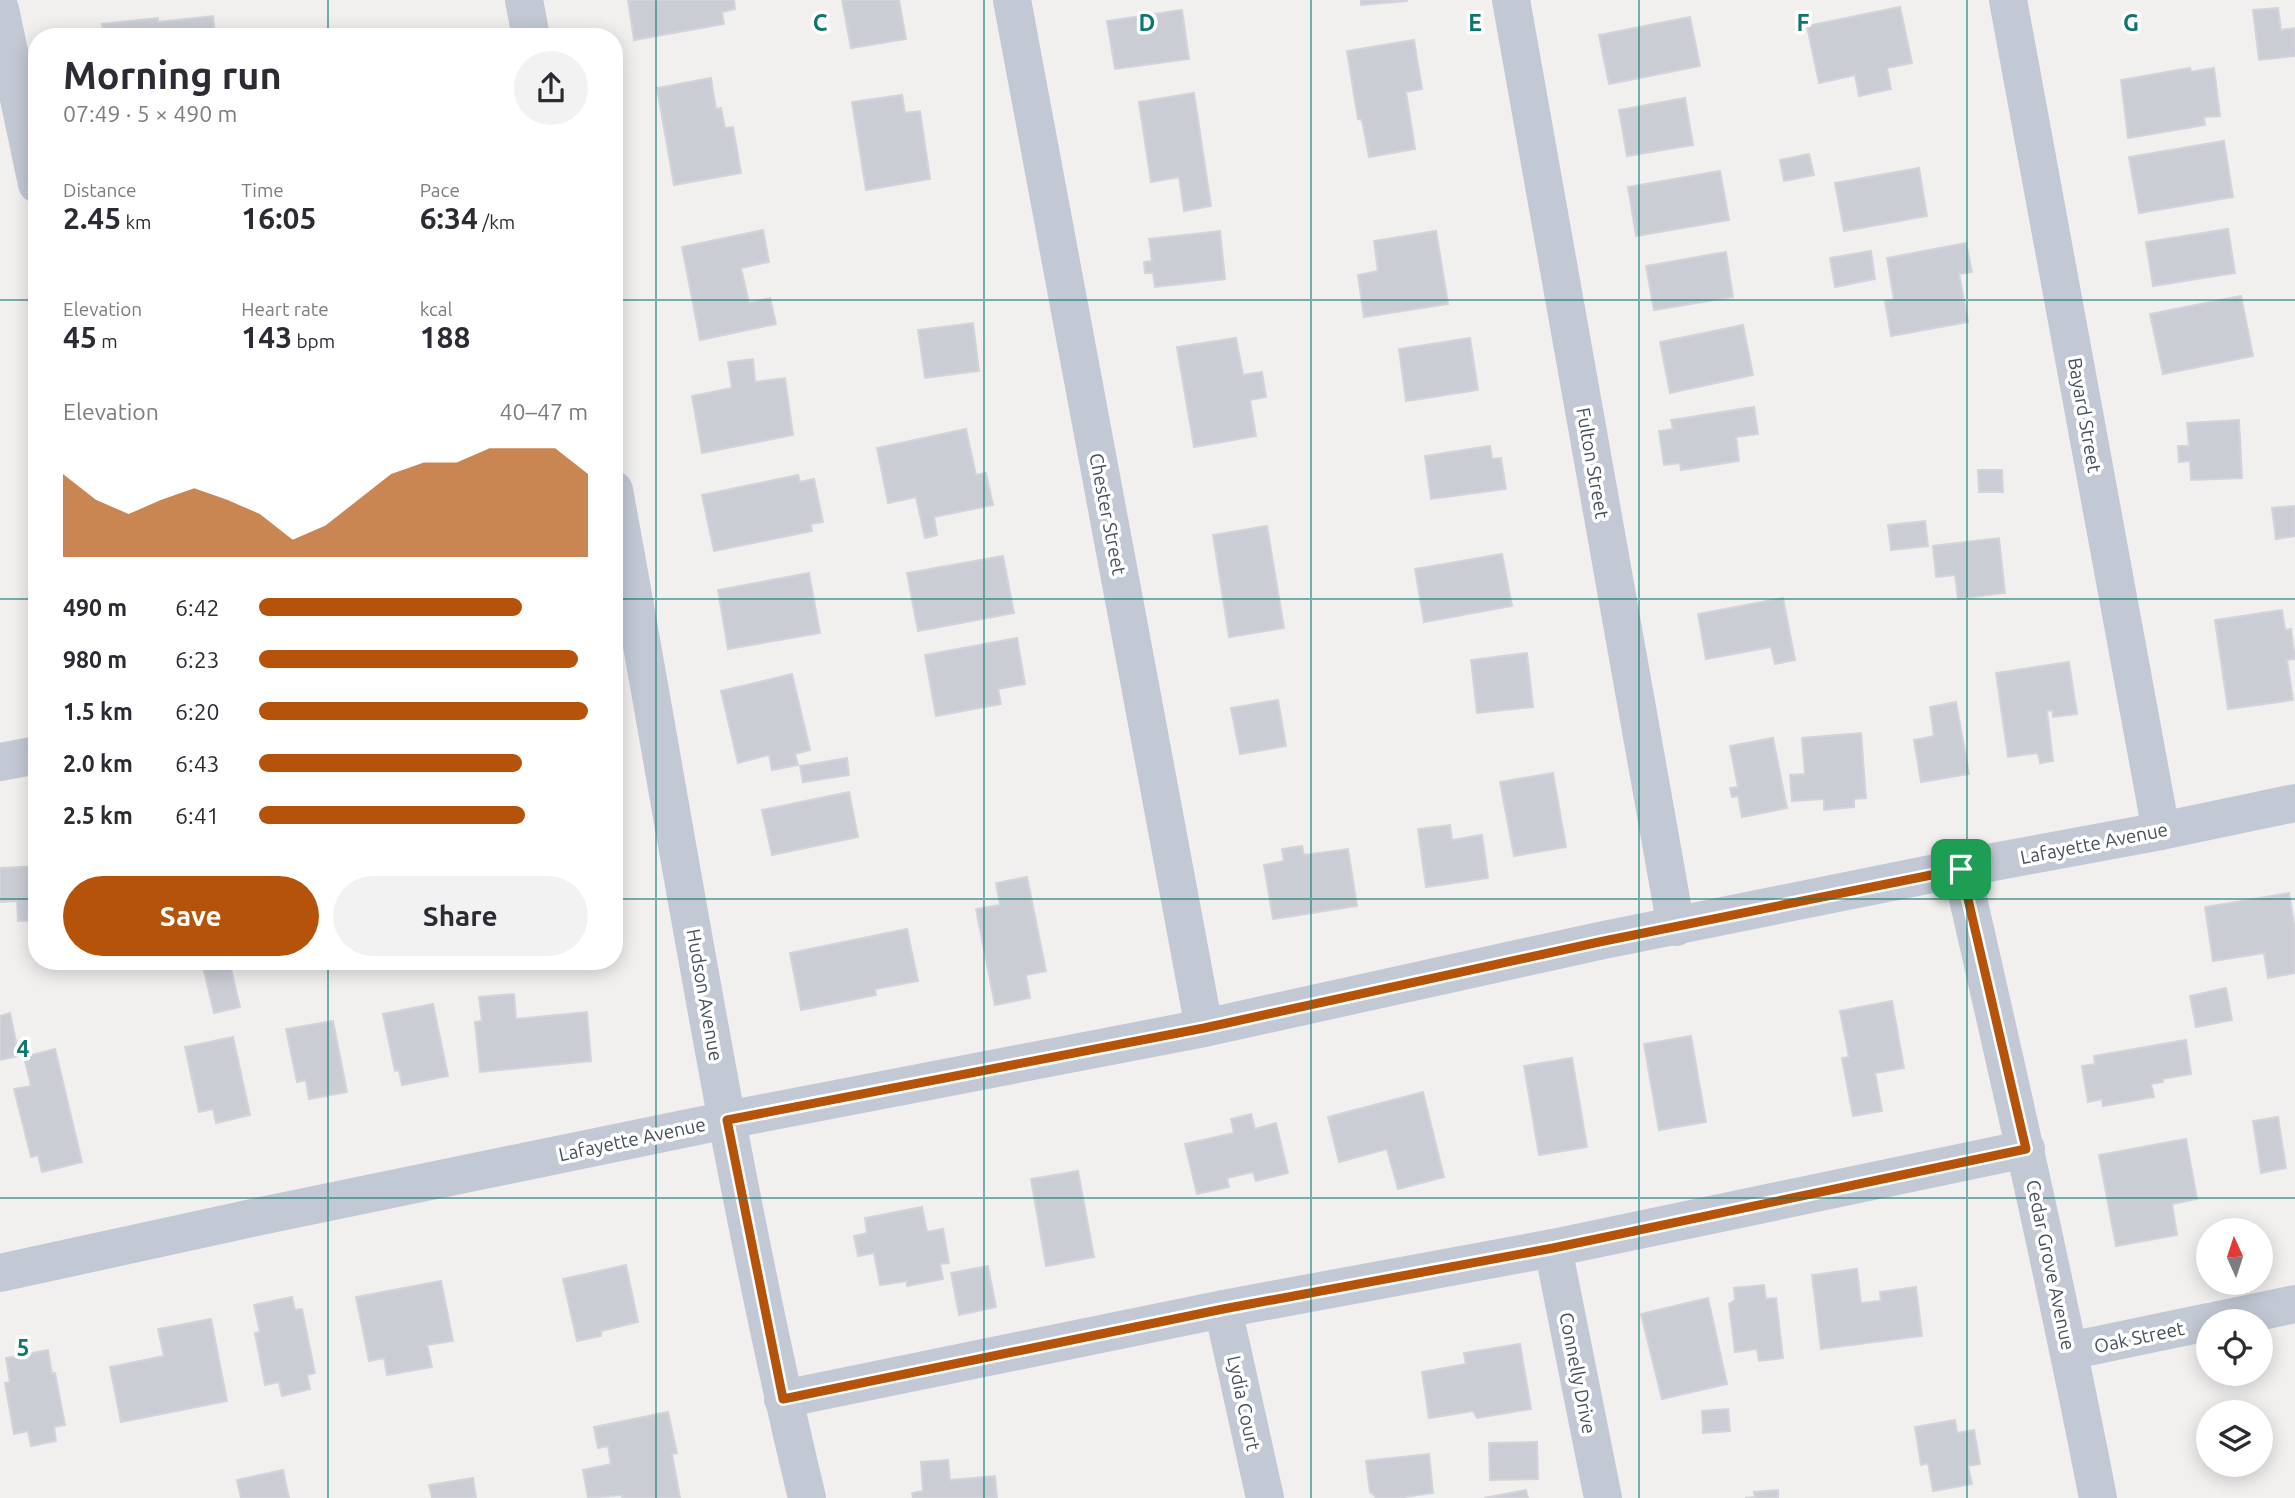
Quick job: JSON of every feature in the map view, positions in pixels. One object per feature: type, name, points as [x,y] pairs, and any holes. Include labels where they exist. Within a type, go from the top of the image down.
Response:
[{"type":"street","points":[[524,0],[529,28]]},
{"type":"street","name":"Chester Street","points":[[1012,0],[1204,1028]]},
{"type":"street","name":"Fulton Street","points":[[1511,0],[1676,927]]},
{"type":"street","name":"Bayard Street","points":[[2008,0],[2161,831]]},
{"type":"street","points":[[0,9],[28,141]]},
{"type":"street","name":"Hudson Avenue","points":[[623,588],[627,631],[783,1399],[807,1498]]},
{"type":"street","points":[[0,762],[28,757]]},
{"type":"street","name":"Lafayette Avenue","points":[[0,1273],[727,1120],[1204,1028],[1599,942],[2295,803]]},
{"type":"street","name":"Cedar Grove Avenue","points":[[1961,869],[2026,1149],[2098,1498]]},
{"type":"street","points":[[783,1399],[1223,1309],[1553,1248],[2026,1149]]},
{"type":"street","name":"Connelly Drive","points":[[1553,1248],[1603,1498]]},
{"type":"street","points":[[2271,1309],[2295,1304]]},
{"type":"street","name":"Lydia Court","points":[[1223,1309],[1265,1498]]},
{"type":"street","name":"Oak Street","points":[[2069,1351],[2196,1325]]},
{"type":"building","points":[[628,0],[734,0],[735,9],[722,12],[724,24],[634,40]]},
{"type":"building","points":[[842,0],[899,0],[906,39],[851,48]]},
{"type":"building","points":[[1361,0],[1407,0],[1407,1],[1361,5]]},
{"type":"building","points":[[1900,7],[1912,63],[1887,68],[1891,89],[1859,96],[1855,75],[1819,83],[1807,26]]},
{"type":"building","points":[[2278,8],[2281,30],[2295,28],[2295,56],[2259,60],[2253,10]]},
{"type":"building","points":[[1182,10],[1189,59],[1115,69],[1107,21]]},
{"type":"building","points":[[213,16],[214,28],[103,28],[102,24],[158,18],[158,22]]},
{"type":"building","points":[[1690,17],[1700,66],[1609,84],[1599,35]]},
{"type":"building","points":[[1414,40],[1422,89],[1406,92],[1415,149],[1369,157],[1362,120],[1358,119],[1347,51]]},
{"type":"building","points":[[2190,68],[2191,72],[2214,68],[2220,116],[2204,117],[2205,125],[2128,138],[2121,80]]},
{"type":"building","points":[[711,78],[716,109],[721,108],[725,128],[733,127],[741,173],[674,185],[657,88]]},
{"type":"building","points":[[1194,93],[1211,206],[1184,211],[1179,177],[1151,182],[1139,102]]},
{"type":"building","points":[[902,95],[905,113],[920,111],[930,179],[866,190],[852,102]]},
{"type":"building","points":[[1685,98],[1693,145],[1627,156],[1619,110]]},
{"type":"building","points":[[2224,141],[2233,197],[2139,213],[2129,157]]},
{"type":"building","points":[[1809,154],[1814,175],[1784,181],[1780,160]]},
{"type":"building","points":[[1919,168],[1927,216],[1844,231],[1835,183]]},
{"type":"building","points":[[1720,171],[1729,220],[1636,236],[1628,187]]},
{"type":"building","points":[[2228,229],[2235,273],[2153,286],[2146,242]]},
{"type":"building","points":[[763,230],[769,262],[741,268],[749,303],[770,298],[776,324],[700,340],[682,247]]},
{"type":"building","points":[[1220,231],[1225,279],[1155,287],[1153,273],[1145,273],[1144,262],[1152,261],[1149,239]]},
{"type":"building","points":[[1436,231],[1448,304],[1364,317],[1358,275],[1378,271],[1374,241]]},
{"type":"building","points":[[1966,243],[1972,272],[1959,274],[1968,322],[1891,336],[1885,301],[1894,300],[1887,258]]},
{"type":"building","points":[[1871,251],[1875,279],[1835,287],[1830,258]]},
{"type":"building","points":[[1726,252],[1733,297],[1654,310],[1646,266]]},
{"type":"building","points":[[2241,296],[2253,356],[2163,374],[2150,314]]},
{"type":"building","points":[[973,323],[979,371],[925,378],[918,330]]},
{"type":"building","points":[[1743,325],[1753,375],[1670,393],[1660,342]]},
{"type":"building","points":[[1236,338],[1243,375],[1262,372],[1266,397],[1250,400],[1256,436],[1194,447],[1177,347]]},
{"type":"building","points":[[1470,338],[1478,390],[1406,401],[1399,349]]},
{"type":"building","points":[[753,359],[755,382],[785,378],[793,435],[702,453],[692,396],[732,388],[728,362]]},
{"type":"building","points":[[1754,407],[1758,434],[1736,437],[1739,461],[1681,470],[1680,463],[1664,465],[1659,431],[1673,429],[1671,420]]},
{"type":"building","points":[[2239,420],[2242,478],[2191,480],[2190,461],[2179,462],[2178,446],[2189,446],[2187,423]]},
{"type":"building","points":[[966,429],[976,475],[986,473],[993,505],[934,517],[937,535],[925,538],[916,497],[888,503],[877,448]]},
{"type":"building","points":[[1490,446],[1492,459],[1501,458],[1506,489],[1431,499],[1425,456]]},
{"type":"building","points":[[1978,470],[2002,470],[2003,492],[1979,492]]},
{"type":"building","points":[[798,475],[800,482],[814,479],[823,522],[811,524],[812,531],[714,551],[702,495]]},
{"type":"building","points":[[2295,506],[2295,536],[2276,539],[2272,508]]},
{"type":"building","points":[[1925,521],[1928,546],[1891,550],[1888,525]]},
{"type":"building","points":[[1267,526],[1284,628],[1229,637],[1213,535]]},
{"type":"building","points":[[1999,538],[2005,593],[1958,599],[1955,575],[1936,577],[1933,546]]},
{"type":"building","points":[[1502,554],[1512,606],[1424,622],[1415,569]]},
{"type":"building","points":[[1003,556],[1014,613],[918,631],[907,573]]},
{"type":"building","points":[[809,573],[820,633],[728,649],[718,590]]},
{"type":"building","points":[[1783,598],[1795,660],[1775,664],[1771,647],[1706,659],[1698,614]]},
{"type":"building","points":[[2282,610],[2285,630],[2291,629],[2295,659],[2287,660],[2293,700],[2228,709],[2215,620]]},
{"type":"building","points":[[1017,638],[1025,684],[998,689],[1001,704],[936,716],[925,655]]},
{"type":"building","points":[[1527,653],[1533,707],[1477,713],[1471,660]]},
{"type":"building","points":[[2069,662],[2077,714],[2053,717],[2052,710],[2047,711],[2053,761],[2040,763],[2038,753],[2008,757],[1996,673]]},
{"type":"building","points":[[792,674],[810,750],[795,754],[798,765],[772,770],[769,755],[738,763],[721,691]]},
{"type":"building","points":[[1278,700],[1286,746],[1240,754],[1231,708]]},
{"type":"building","points":[[1956,702],[1969,774],[1921,782],[1914,740],[1934,736],[1930,707]]},
{"type":"building","points":[[1861,733],[1866,798],[1854,799],[1854,807],[1824,810],[1824,799],[1792,801],[1790,775],[1805,774],[1802,738]]},
{"type":"building","points":[[1773,738],[1787,808],[1742,817],[1738,796],[1732,797],[1730,788],[1738,787],[1730,746]]},
{"type":"building","points":[[847,758],[849,775],[803,782],[800,766]]},
{"type":"building","points":[[1553,773],[1566,847],[1514,856],[1500,782]]},
{"type":"building","points":[[849,792],[858,837],[772,855],[762,810]]},
{"type":"building","points":[[1450,825],[1452,840],[1482,835],[1488,878],[1426,887],[1418,829]]},
{"type":"building","points":[[1302,846],[1304,855],[1348,849],[1357,906],[1273,919],[1264,865],[1284,861],[1282,849]]},
{"type":"building","points":[[28,866],[28,920],[18,921],[17,901],[0,902],[0,868]]},
{"type":"building","points":[[1027,877],[1046,971],[1026,975],[1030,998],[995,1005],[976,909],[1000,905],[996,883]]},
{"type":"building","points":[[2289,893],[2295,930],[2295,973],[2268,978],[2264,953],[2213,961],[2205,907]]},
{"type":"building","points":[[907,929],[918,981],[875,989],[876,995],[801,1010],[790,953]]},
{"type":"building","points":[[231,970],[240,1007],[214,1013],[204,971]]},
{"type":"building","points":[[2226,988],[2232,1020],[2196,1027],[2190,996]]},
{"type":"building","points":[[514,994],[516,1019],[587,1012],[591,1061],[480,1072],[475,1022],[482,1021],[479,997]]},
{"type":"building","points":[[1892,1001],[1904,1068],[1875,1073],[1882,1111],[1853,1116],[1842,1058],[1849,1057],[1840,1011]]},
{"type":"building","points":[[433,1004],[448,1076],[402,1085],[399,1070],[395,1071],[383,1014]]},
{"type":"building","points":[[10,1013],[19,1056],[0,1060],[0,1016]]},
{"type":"building","points":[[333,1021],[347,1092],[309,1099],[306,1080],[297,1082],[286,1029]]},
{"type":"building","points":[[1691,1036],[1706,1122],[1659,1130],[1644,1044]]},
{"type":"building","points":[[233,1037],[250,1115],[216,1123],[213,1109],[199,1112],[185,1047]]},
{"type":"building","points":[[2186,1040],[2191,1074],[2162,1079],[2163,1082],[2151,1084],[2154,1097],[2103,1106],[2102,1099],[2088,1102],[2082,1066],[2095,1064],[2094,1056]]},
{"type":"building","points":[[55,1049],[82,1162],[42,1172],[38,1155],[31,1157],[14,1089],[31,1086],[24,1057]]},
{"type":"building","points":[[1572,1058],[1587,1147],[1539,1155],[1524,1066]]},
{"type":"building","points":[[1423,1092],[1444,1177],[1398,1189],[1387,1149],[1339,1162],[1328,1117]]},
{"type":"building","points":[[1251,1114],[1255,1129],[1276,1123],[1288,1173],[1256,1181],[1253,1172],[1227,1178],[1229,1187],[1197,1194],[1185,1144],[1234,1133],[1231,1119]]},
{"type":"building","points":[[2278,1117],[2286,1168],[2261,1173],[2253,1121]]},
{"type":"building","points":[[2186,1139],[2197,1199],[2172,1204],[2177,1235],[2116,1246],[2099,1155]]},
{"type":"building","points":[[1078,1171],[1094,1257],[1046,1266],[1031,1179]]},
{"type":"building","points":[[922,1207],[927,1232],[943,1229],[949,1263],[940,1264],[943,1279],[907,1286],[907,1281],[880,1285],[874,1253],[858,1256],[854,1236],[867,1233],[865,1218]]},
{"type":"building","points":[[626,1265],[638,1322],[601,1331],[601,1336],[577,1341],[563,1279]]},
{"type":"building","points":[[988,1266],[996,1307],[959,1315],[951,1273]]},
{"type":"building","points":[[1857,1269],[1861,1303],[1881,1301],[1880,1292],[1916,1287],[1922,1336],[1821,1349],[1812,1275]]},
{"type":"building","points":[[441,1281],[453,1341],[427,1345],[432,1367],[387,1375],[384,1358],[369,1361],[356,1297]]},
{"type":"building","points":[[1764,1285],[1766,1299],[1776,1298],[1783,1358],[1759,1361],[1757,1349],[1735,1352],[1729,1304],[1735,1300],[1734,1288]]},
{"type":"building","points":[[292,1297],[295,1310],[302,1309],[315,1373],[307,1375],[310,1389],[282,1396],[279,1382],[265,1385],[255,1333],[260,1332],[254,1305]]},
{"type":"building","points":[[1708,1298],[1727,1384],[1662,1399],[1641,1314]]},
{"type":"building","points":[[211,1319],[227,1401],[121,1422],[110,1367],[164,1356],[158,1329]]},
{"type":"building","points":[[1520,1344],[1531,1409],[1477,1418],[1473,1411],[1429,1418],[1422,1372],[1466,1364],[1464,1353]]},
{"type":"building","points":[[48,1350],[65,1425],[54,1427],[56,1441],[31,1446],[28,1431],[14,1434],[5,1383],[10,1382],[6,1358]]},
{"type":"building","points":[[1728,1409],[1730,1431],[1703,1433],[1702,1411]]},
{"type":"building","points":[[668,1412],[677,1453],[672,1454],[680,1498],[622,1498],[622,1495],[588,1498],[583,1470],[611,1464],[608,1446],[598,1448],[594,1427]]},
{"type":"building","points":[[1955,1420],[1957,1433],[1974,1430],[1980,1464],[1968,1466],[1972,1484],[1933,1491],[1928,1463],[1921,1465],[1915,1427]]},
{"type":"building","points":[[1537,1442],[1538,1479],[1490,1480],[1489,1443]]},
{"type":"building","points":[[1429,1454],[1433,1493],[1377,1498],[1370,1492],[1366,1461]]},
{"type":"building","points":[[948,1460],[950,1480],[995,1476],[997,1498],[913,1498],[912,1493],[923,1491],[921,1462]]},
{"type":"building","points":[[283,1470],[289,1498],[241,1498],[237,1480]]},
{"type":"building","points":[[473,1478],[476,1498],[432,1498],[429,1485]]},
{"type":"building","points":[[1526,1490],[1528,1498],[1484,1498]]},
{"type":"building","points":[[1778,1490],[1778,1498],[1745,1498],[1755,1497],[1754,1492]]},
{"type":"route","points":[[1961,869],[2026,1149],[1553,1248],[1223,1309],[783,1399],[727,1120],[1204,1028],[1599,942],[1961,869]]}]
